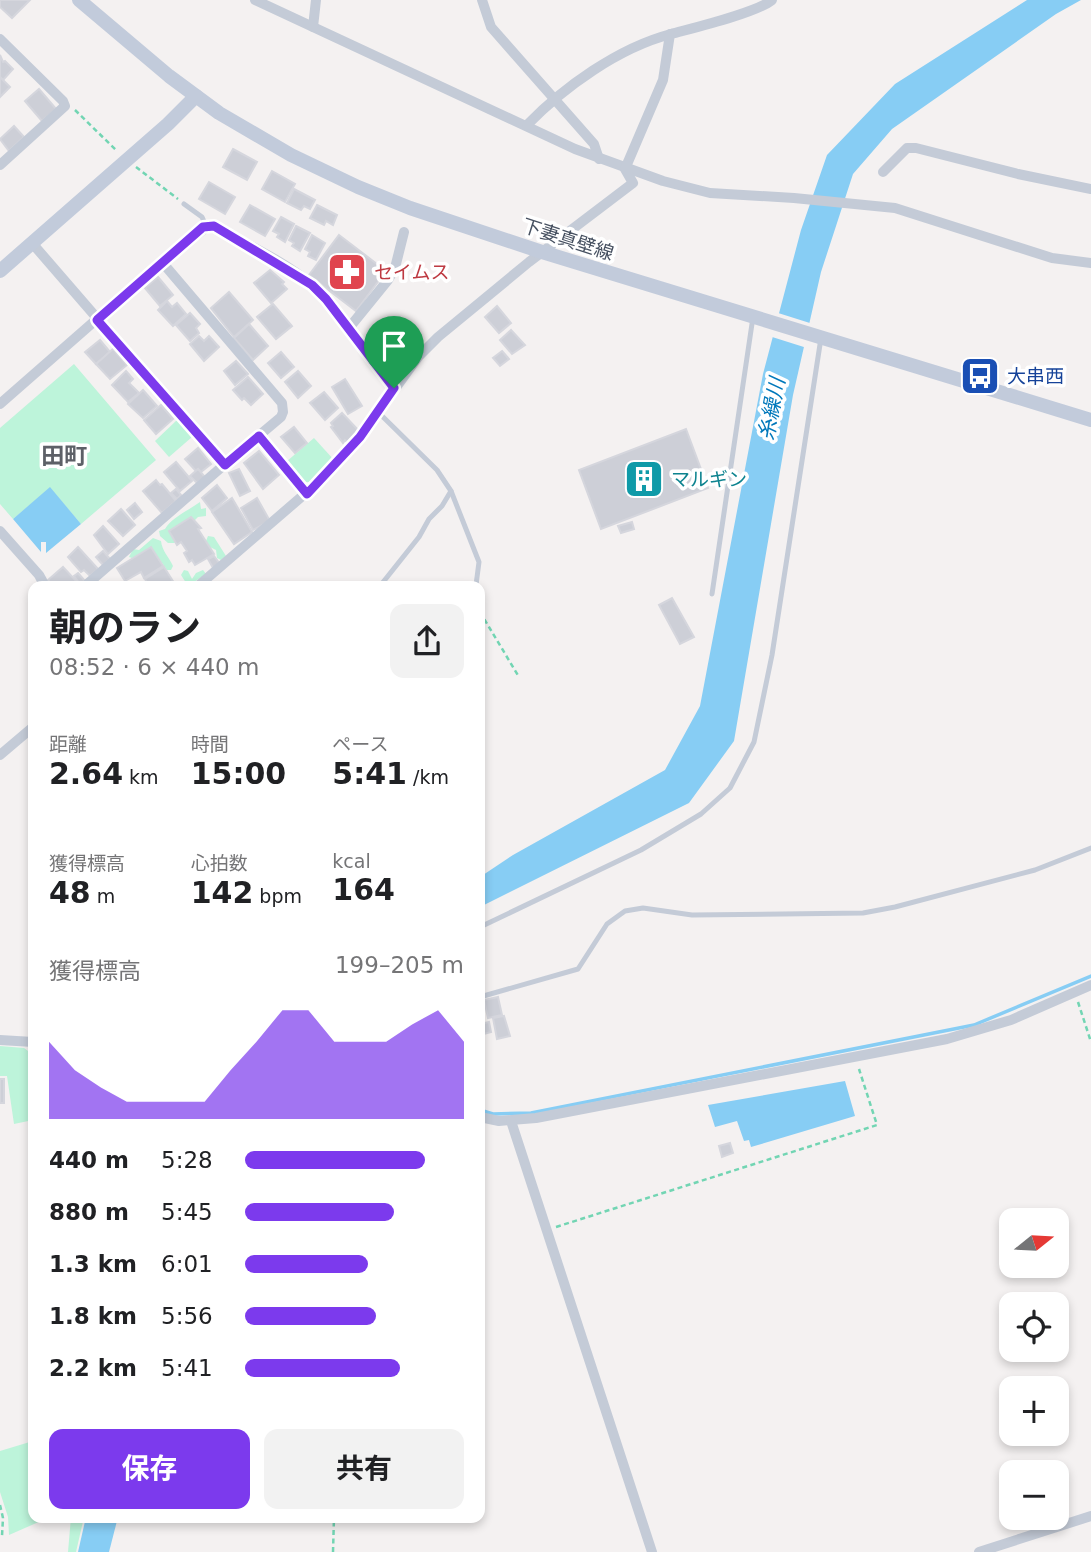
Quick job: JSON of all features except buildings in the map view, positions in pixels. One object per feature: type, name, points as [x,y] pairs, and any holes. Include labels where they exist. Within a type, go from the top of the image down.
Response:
[{"type":"main road","name":"下妻真壁線","points":[[79,0],[196,96],[249,131],[358,187],[410,208],[542,252],[1091,420]]},
{"type":"main road","points":[[0,271],[196,96]]},
{"type":"street","points":[[255,0],[625,169],[710,193],[894,208],[1052,258],[1091,263]]},
{"type":"street","points":[[313,27],[316,0]]},
{"type":"street","points":[[482,0],[491,27],[594,144],[599,159]]},
{"type":"street","points":[[527,125],[554,98],[592,71],[644,44],[770,3],[772,0]]},
{"type":"street","points":[[625,169],[663,80],[670,34]]},
{"type":"street","points":[[0,39],[65,106],[0,165]]},
{"type":"street","points":[[883,172],[907,148],[916,148],[1091,189]]},
{"type":"street","points":[[204,581],[307,494],[339,461],[418,357],[438,337],[542,252],[633,183],[625,169]]},
{"type":"street","points":[[0,404],[206,226],[214,226],[304,279],[326,299],[394,388]]},
{"type":"street","points":[[349,328],[388,280],[397,261],[404,232]]},
{"type":"street","points":[[32,243],[225,465]]},
{"type":"street","points":[[91,581],[281,417],[283,412],[282,402],[162,262]]},
{"type":"street","points":[[259,436],[307,494]]},
{"type":"street","points":[[0,531],[42,581]]},
{"type":"street","points":[[0,755],[28,731]]},
{"type":"street","points":[[485,1118],[511,1121],[981,1031],[1091,985]]},
{"type":"street","points":[[0,1040],[28,1042]]},
{"type":"street","points":[[511,1121],[652,1552]]},
{"type":"street","points":[[979,1552],[1091,1516]]},
{"type":"lane","points":[[182,202],[202,217],[206,226]]},
{"type":"lane","points":[[712,594],[756,318]]},
{"type":"lane","points":[[485,925],[641,850],[701,814],[730,788],[754,742],[772,655],[819,337]]},
{"type":"lane","points":[[378,412],[437,470],[451,491],[479,562],[477,581]]},
{"type":"lane","points":[[384,581],[451,491]]},
{"type":"lane","points":[[485,996],[578,969],[607,923],[625,911],[643,908],[692,915],[863,913],[895,908],[1035,870],[1091,848]]},
{"type":"path","points":[[65,106],[73,108],[127,160],[182,202]]},
{"type":"path","points":[[486,624],[519,677]]},
{"type":"path","points":[[1075,992],[1091,1042]]},
{"type":"path","points":[[546,1230],[877,1125],[855,1057]]},
{"type":"path","points":[[0,1505],[3,1518],[0,1537]]},
{"type":"path","points":[[333,1552],[334,1523]]},
{"type":"green space","points":[[74,364],[156,460],[81,524],[50,488],[13,519],[0,504],[0,428]]},
{"type":"green space","points":[[177,420],[192,437],[169,457],[155,441]]},
{"type":"green space","points":[[314,438],[334,460],[312,482],[303,482],[286,462]]},
{"type":"green space","points":[[200,502],[201,509],[206,508],[206,516],[198,517],[194,521],[191,517],[169,531],[175,543],[168,543],[160,536],[159,531]]},
{"type":"green space","points":[[208,536],[214,537],[226,556],[221,560],[217,558],[216,550],[206,541]]},
{"type":"green space","points":[[153,538],[161,541],[173,566],[171,570],[167,570],[151,547],[132,558],[129,557],[133,549],[139,550]]},
{"type":"green space","points":[[184,570],[188,571],[192,579],[196,573],[203,570],[206,574],[196,581],[185,581],[181,575]]},
{"type":"green space","points":[[0,1046],[24,1048],[28,1051],[28,1121],[14,1124],[7,1076],[0,1076]]},
{"type":"green space","points":[[28,1443],[28,1523],[36,1523],[9,1535],[8,1517],[0,1492],[0,1451]]},
{"type":"green space","points":[[70,1523],[83,1523],[76,1552],[68,1552]]},
{"type":"water","name":"糸繰川","points":[[1027,0],[1081,0],[1056,14],[892,129],[853,174],[821,272],[793,395],[734,741],[689,803],[485,905],[485,874],[513,855],[665,770],[700,706],[763,374],[801,230],[827,155],[895,84]]},
{"type":"water","points":[[50,487],[81,524],[46,553],[46,542],[41,542],[41,552],[13,519]]},
{"type":"water","points":[[845,1081],[855,1116],[751,1147],[749,1140],[744,1141],[737,1121],[715,1127],[708,1105]]},
{"type":"water","points":[[85,1523],[116,1523],[109,1552],[78,1552]]},
{"type":"pier","points":[[775,312],[813,324],[807,348],[769,336]]},
{"type":"waterway","points":[[485,1112],[493,1114],[531,1113],[974,1025],[1091,976]]},
{"type":"place","name":"セイムス","points":[[347,272]]},
{"type":"place","name":"大串西","points":[[980,376]]},
{"type":"place","name":"マルギン","points":[[644,479]]},
{"type":"district","name":"田町","points":[[64,456]]},
{"type":"route","points":[[214,226],[312,285],[326,299],[394,388],[360,437],[307,494],[259,436],[225,465],[97,320],[203,227],[214,226]]}]
